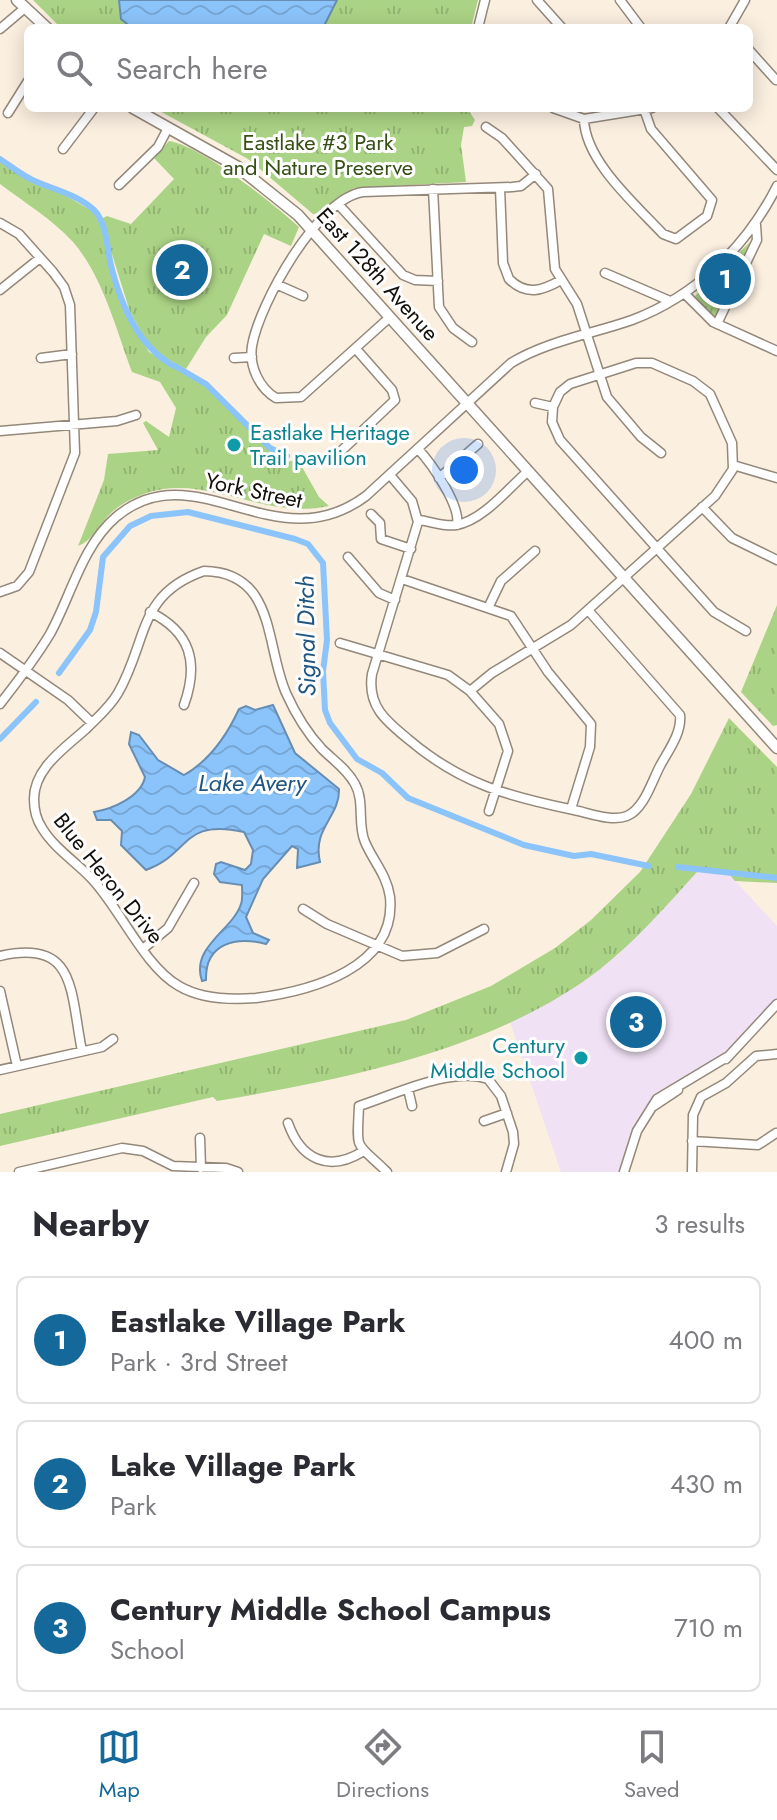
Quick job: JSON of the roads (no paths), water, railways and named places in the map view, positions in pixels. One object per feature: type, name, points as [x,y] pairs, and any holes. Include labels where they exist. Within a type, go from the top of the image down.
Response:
[{"type":"main road","points":[[22,2],[43,24]]},
{"type":"main road","name":"East 128th Avenue","points":[[140,112],[238,167],[276,194],[312,229],[777,748]]},
{"type":"street","points":[[479,24],[485,0]]},
{"type":"street","points":[[537,0],[558,24]]},
{"type":"street","points":[[620,0],[638,24]]},
{"type":"street","points":[[731,24],[745,0]]},
{"type":"street","points":[[0,29],[22,2]]},
{"type":"street","points":[[753,54],[776,80]]},
{"type":"street","points":[[8,113],[24,87]]},
{"type":"street","points":[[63,149],[91,112]]},
{"type":"street","points":[[564,112],[584,119],[629,112]]},
{"type":"street","points":[[584,119],[587,143],[596,159],[672,242],[687,234],[707,216],[712,200],[651,129],[648,112]]},
{"type":"street","points":[[722,112],[777,170]]},
{"type":"street","points":[[486,127],[502,138],[536,174],[550,197],[554,264],[576,301],[611,404],[641,437],[661,453]]},
{"type":"street","points":[[119,185],[158,147],[168,128]]},
{"type":"street","points":[[390,317],[301,397],[284,404],[261,384],[252,357],[256,333],[295,249],[339,205],[357,193],[521,186],[536,174]]},
{"type":"street","name":"York Street","points":[[0,704],[49,635],[97,537],[128,509],[151,499],[185,495],[285,519],[314,520],[352,506],[518,359],[632,320],[684,293],[718,266],[756,225],[777,186]]},
{"type":"street","points":[[500,188],[504,268],[512,282],[526,293],[544,289],[561,280]]},
{"type":"street","points":[[433,189],[439,307],[460,335],[472,342]]},
{"type":"street","points":[[339,205],[403,275],[415,280],[438,281]]},
{"type":"street","points":[[0,223],[19,234],[62,282],[68,297],[76,423],[73,462],[29,572],[17,586],[0,592]]},
{"type":"street","points":[[717,324],[757,240],[756,225]]},
{"type":"street","points":[[0,290],[40,258]]},
{"type":"street","points":[[605,273],[670,301]]},
{"type":"street","points":[[278,285],[303,296]]},
{"type":"street","points":[[684,293],[701,314],[717,324],[777,351]]},
{"type":"street","points":[[338,454],[398,396],[356,349]]},
{"type":"street","points":[[41,358],[72,354]]},
{"type":"street","points":[[234,358],[252,357]]},
{"type":"street","points":[[470,691],[588,610],[657,549],[724,487],[733,465],[732,443],[720,412],[702,386],[652,363],[636,363],[570,384],[560,392],[553,407],[552,422],[560,440],[657,549],[714,612],[746,631]]},
{"type":"street","points":[[535,403],[553,407]]},
{"type":"street","points":[[720,412],[730,407]]},
{"type":"street","points":[[0,431],[117,421],[136,415]]},
{"type":"street","points":[[439,478],[478,444]]},
{"type":"street","points":[[418,449],[439,478],[459,517],[457,525]]},
{"type":"street","points":[[733,465],[777,478]]},
{"type":"street","points":[[418,520],[457,525],[486,508],[527,472]]},
{"type":"street","points":[[390,475],[412,501],[418,520],[379,652],[371,691],[381,716],[444,769],[495,791],[571,809],[624,817],[639,806],[677,734],[681,720],[677,709],[588,610]]},
{"type":"street","points":[[702,507],[728,536],[777,560]]},
{"type":"street","points":[[371,514],[380,523],[381,539],[411,549]]},
{"type":"street","points":[[489,606],[501,581],[535,551]]},
{"type":"street","points":[[348,557],[379,593],[395,600]]},
{"type":"street","name":"Blue Heron Drive","points":[[204,571],[236,578],[259,602],[267,616],[280,677],[295,712],[315,741],[347,772],[360,794],[364,840],[386,880],[390,897],[387,928],[378,945],[358,965],[336,976],[250,998],[212,997],[189,991],[169,979],[93,880],[46,835],[37,818],[35,790],[41,772],[111,704],[123,684],[150,612],[167,591],[204,571]]},
{"type":"street","points":[[402,579],[489,606],[517,621],[591,724],[590,747],[571,809]]},
{"type":"street","points":[[150,612],[175,627],[188,651],[192,672],[184,705]]},
{"type":"street","points":[[340,643],[379,652],[448,675],[470,691],[506,736],[507,759],[489,811]]},
{"type":"street","points":[[0,653],[68,700],[92,723]]},
{"type":"street","points":[[144,948],[172,923],[194,883]]},
{"type":"street","points":[[303,909],[395,955],[422,956],[446,949],[484,929]]},
{"type":"street","points":[[0,956],[37,951],[60,965],[82,1051]]},
{"type":"street","points":[[0,991],[17,1066]]},
{"type":"street","points":[[624,1172],[637,1131],[654,1106],[707,1075],[777,1004]]},
{"type":"street","points":[[0,1070],[102,1047],[113,1039]]},
{"type":"street","points":[[692,1172],[697,1104],[756,1056],[777,1054]]},
{"type":"street","points":[[727,1057],[740,1071]]},
{"type":"street","points":[[387,1172],[362,1152],[356,1130],[359,1106],[408,1089],[465,1075],[484,1077],[498,1090],[514,1144],[506,1172]]},
{"type":"street","points":[[408,1089],[412,1106]]},
{"type":"street","points":[[484,1121],[507,1113]]},
{"type":"street","points":[[288,1123],[295,1139],[323,1163],[342,1164],[362,1152]]},
{"type":"street","points":[[692,1141],[758,1145],[776,1133]]},
{"type":"street","points":[[200,1138],[201,1168]]},
{"type":"street","points":[[19,1172],[52,1168],[131,1148],[173,1166],[226,1168],[238,1172]]},
{"type":"water","points":[[119,0],[337,0],[325,24],[127,24],[121,19]]},
{"type":"water","name":"Lake Avery","points":[[273,705],[295,753],[339,789],[338,799],[320,840],[320,862],[297,868],[298,849],[292,846],[263,879],[246,917],[253,933],[269,940],[266,944],[244,941],[224,945],[211,958],[206,980],[202,981],[202,958],[237,913],[242,900],[242,885],[220,882],[214,874],[216,864],[221,862],[245,870],[251,864],[253,850],[244,832],[224,829],[197,834],[161,863],[146,870],[121,845],[122,831],[111,820],[97,820],[94,812],[125,801],[142,784],[145,777],[129,744],[131,732],[139,735],[158,760],[184,775],[216,746],[239,709],[246,706],[255,710]]},
{"type":"waterway","points":[[0,159],[32,180],[66,193],[93,209],[101,220],[118,291],[131,320],[148,345],[172,365]]},
{"type":"waterway","points":[[175,366],[206,384],[270,448],[287,456]]},
{"type":"waterway","name":"Signal Ditch","points":[[59,673],[90,630],[96,612],[103,557],[130,526],[151,516],[188,512],[295,539],[308,544],[323,563],[327,640],[323,671],[325,710],[330,723],[357,759],[382,773],[408,798],[524,845],[574,856],[591,854],[649,866]]},
{"type":"waterway","name":"Signal Ditch","points":[[0,739],[36,702]]},
{"type":"waterway","name":"Signal Ditch","points":[[678,867],[777,878]]},
{"type":"place","name":"Lake Village Park","points":[[182,270]]},
{"type":"place","name":"Eastlake Village Park","points":[[725,279]]},
{"type":"place","name":"Eastlake Heritage Trail pavilion","points":[[234,445]]},
{"type":"place","name":"Century Middle School Campus","points":[[636,1022]]},
{"type":"place","name":"Century Middle School","points":[[581,1058]]},
{"type":"park label","name":"Eastlake #3 Park and Nature Preserve","points":[[318,154]]}]
